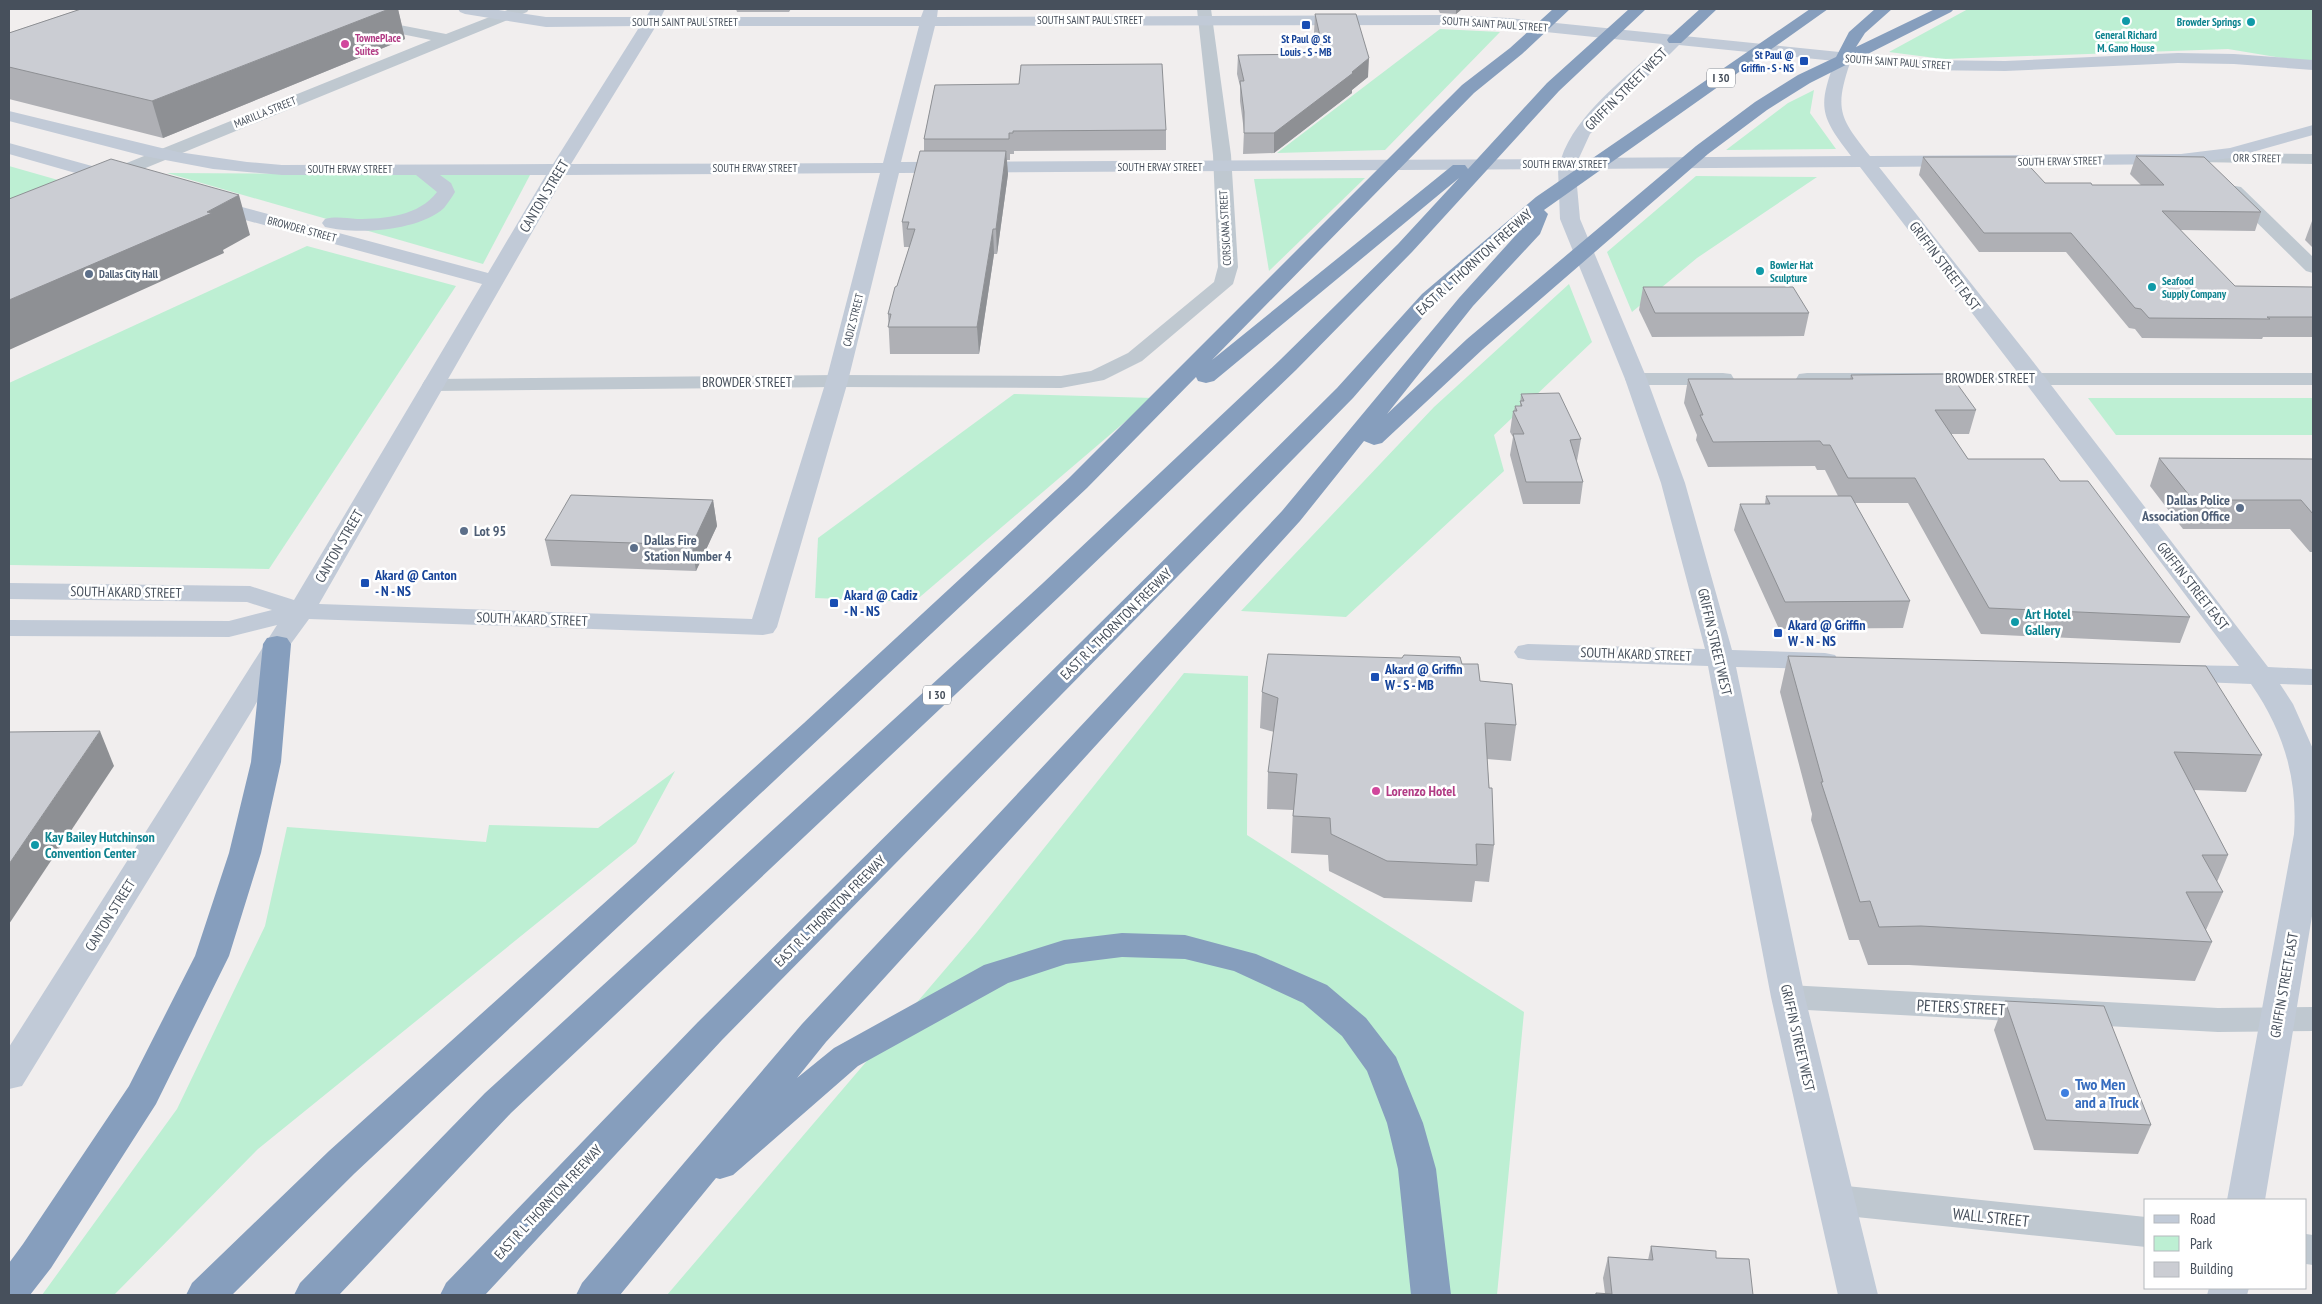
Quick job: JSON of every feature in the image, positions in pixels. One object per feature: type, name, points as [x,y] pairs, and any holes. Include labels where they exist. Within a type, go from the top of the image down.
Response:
[{"type":"highway","points":[[206,1295],[342,1162],[814,729],[1078,483],[1482,76],[1518,29],[1537,9]]},
{"type":"highway","points":[[1482,76],[1516,51],[1562,9]]},
{"type":"highway","name":"I 30","points":[[314,1295],[498,1103],[1059,582],[1288,365],[1405,248],[1553,87],[1638,9]]},
{"type":"highway","points":[[1675,40],[1709,9]]},
{"type":"highway","name":"EAST R L THORNTON FREEWAY","points":[[460,1295],[710,1031],[1345,392],[1429,298],[1543,201],[1820,9]]},
{"type":"highway","points":[[1844,58],[1857,32],[1884,9]]},
{"type":"highway","points":[[1291,516],[1474,344],[1702,150],[1761,106],[1804,79],[1946,9]]},
{"type":"highway","points":[[1078,483],[1282,312],[1463,166],[1553,87]]},
{"type":"highway","points":[[596,1295],[660,1215],[814,1033],[1291,516],[1466,302],[1533,230],[1543,201]]},
{"type":"highway","points":[[9,1292],[37,1256],[143,1094],[212,956],[245,853],[266,762],[277,644]]},
{"type":"highway","points":[[660,1215],[846,1057],[996,974],[1064,952],[1122,945],[1185,947],[1244,962],[1315,994],[1354,1027],[1383,1066],[1405,1123],[1417,1169],[1431,1295]]},
{"type":"main road","name":"SOUTH SAINT PAUL STREET","points":[[465,9],[546,22],[655,15],[1204,14],[1412,19],[1508,23],[1844,58],[1953,67],[2178,58],[2234,59],[2313,65]]},
{"type":"main road","name":"CANTON STREET","points":[[9,1076],[236,714],[277,644],[301,611],[560,167],[655,15]]},
{"type":"main road","name":"CADIZ STREET","points":[[763,627],[837,382],[930,15]]},
{"type":"main road","name":"GRIFFIN STREET WEST","points":[[1675,40],[1603,109],[1583,131],[1574,146],[1568,164],[1567,184],[1570,219],[1636,379],[1673,482],[1714,628],[1788,996],[1858,1295]]},
{"type":"main road","name":"GRIFFIN STREET EAST","points":[[1844,58],[1832,90],[1833,117],[1841,131],[2034,378],[2260,676],[2279,704],[2293,733],[2305,767],[2311,807],[2307,844],[2246,1199]]},
{"type":"main road","name":"SOUTH ERVAY STREET","points":[[9,116],[162,155],[253,169],[1867,163],[2201,158],[2231,153],[2313,130]]},
{"type":"main road","points":[[9,148],[142,186]]},
{"type":"main road","points":[[390,254],[348,229],[332,223],[355,226],[402,220],[442,201],[446,192],[444,188],[420,169]]},
{"type":"main road","name":"BROWDER STREET","points":[[190,199],[494,281]]},
{"type":"main road","name":"SOUTH AKARD STREET","points":[[9,591],[250,594],[301,611]]},
{"type":"main road","name":"SOUTH AKARD STREET","points":[[9,628],[229,629],[301,611],[763,627]]},
{"type":"main road","name":"SOUTH AKARD STREET","points":[[1528,652],[1846,662]]},
{"type":"main road","points":[[2148,673],[2313,677]]},
{"type":"street","points":[[297,9],[446,39]]},
{"type":"street","name":"MARILLA STREET","points":[[82,188],[522,9]]},
{"type":"street","name":"CORSICANA STREET","points":[[1061,382],[1097,376],[1135,357],[1223,284],[1228,267],[1222,166],[1204,14]]},
{"type":"street","points":[[2201,158],[2313,267]]},
{"type":"street","name":"ORR STREET","points":[[2201,158],[2313,159]]},
{"type":"street","points":[[1636,379],[1745,379]]},
{"type":"street","name":"BROWDER STREET","points":[[1784,379],[2313,379]]},
{"type":"street","name":"BROWDER STREET","points":[[433,385],[1061,382]]},
{"type":"street","name":"PETERS STREET","points":[[1788,996],[2077,1014],[2218,1020],[2313,1019]]},
{"type":"street","name":"WALL STREET","points":[[1837,1200],[2144,1232]]},
{"type":"green space","points":[[1968,9],[2313,9],[2313,63],[2228,49],[1943,59],[1889,52]]},
{"type":"green space","points":[[1440,29],[1500,32],[1385,150],[1277,153]]},
{"type":"green space","points":[[1814,90],[1810,113],[1836,149],[1726,150],[1788,103]]},
{"type":"green space","points":[[9,166],[65,182],[9,205]]},
{"type":"green space","points":[[167,173],[530,175],[483,264]]},
{"type":"green space","points":[[1696,176],[1817,177],[1697,258],[1632,312],[1607,252]]},
{"type":"green space","points":[[1365,178],[1269,271],[1254,179]]},
{"type":"green space","points":[[307,246],[456,286],[269,569],[9,565],[9,383]]},
{"type":"green space","points":[[1569,284],[1592,342],[1494,435],[1504,471],[1346,617],[1241,611],[1434,407]]},
{"type":"green space","points":[[1014,394],[1153,398],[914,602],[815,598],[818,538]]},
{"type":"green space","points":[[2088,398],[2313,398],[2313,435],[2116,435]]},
{"type":"green space","points":[[1184,673],[1248,676],[1247,835],[1524,1012],[1497,1295],[667,1295],[977,932]]},
{"type":"green space","points":[[675,771],[636,843],[258,1149],[114,1295],[42,1295],[177,1109],[265,926],[287,827],[486,842],[489,825],[598,828]]},
{"type":"building","points":[[81,9],[389,9],[152,101],[9,67],[9,33]]},
{"type":"building","points":[[1315,14],[1356,14],[1369,58],[1353,73],[1274,133],[1244,133],[1244,112],[1240,81],[1244,81],[1238,55],[1324,54]]},
{"type":"building","points":[[1162,64],[1166,130],[1013,131],[1013,133],[1009,133],[1009,139],[924,139],[935,85],[1019,84],[1021,65]]},
{"type":"building","points":[[920,151],[1006,151],[996,229],[993,229],[977,327],[888,327],[891,314],[888,314],[895,287],[897,286],[915,229],[907,229],[909,222],[902,222]]},
{"type":"building","points":[[2136,156],[2204,157],[2261,212],[2162,211],[2235,286],[2313,287],[2313,317],[2267,317],[2270,319],[2149,318],[2141,309],[2135,308],[2071,233],[1984,233],[1923,157],[2021,157],[2045,183],[2164,185]]},
{"type":"building","points":[[111,159],[239,195],[207,212],[212,213],[9,300],[9,199]]},
{"type":"building","points":[[1643,287],[1793,287],[1809,313],[1655,313]]},
{"type":"building","points":[[1950,374],[1976,410],[1935,410],[1968,459],[2044,459],[2060,481],[2088,481],[2190,617],[1989,608],[1915,478],[1848,478],[1830,445],[1823,445],[1820,441],[1713,442],[1700,415],[1703,415],[1688,379],[1853,379],[1851,375]]},
{"type":"building","points":[[1559,393],[1581,439],[1570,440],[1583,482],[1526,482],[1513,434],[1524,434],[1513,411],[1517,411],[1515,406],[1522,406],[1520,401],[1524,401],[1521,394]]},
{"type":"building","points":[[2159,458],[2313,459],[2313,514],[2301,500],[2193,500]]},
{"type":"building","points":[[571,495],[713,500],[692,545],[545,540]]},
{"type":"building","points":[[1766,496],[1851,496],[1910,601],[1785,602],[1740,504],[1770,504]]},
{"type":"building","name":"Lorenzo Hotel","points":[[1268,654],[1402,658],[1404,655],[1460,657],[1462,664],[1478,664],[1480,681],[1512,684],[1516,725],[1485,723],[1489,788],[1492,788],[1494,845],[1476,844],[1477,865],[1387,861],[1331,834],[1330,818],[1293,816],[1297,774],[1268,772],[1278,698],[1262,692]]},
{"type":"building","points":[[1788,656],[2206,666],[2262,755],[2174,752],[2228,855],[2202,855],[2223,892],[2186,892],[2212,942],[1921,926],[1879,927],[1870,901],[1860,902],[1821,782],[1823,782]]},
{"type":"building","points":[[100,731],[9,864],[9,732]]},
{"type":"building","points":[[2005,1001],[2104,1006],[2151,1125],[2046,1120]]},
{"type":"building","points":[[1651,1246],[1716,1251],[1716,1258],[1749,1259],[1753,1295],[1596,1295],[1596,1293],[1612,1294],[1608,1257],[1653,1260]]},
{"type":"place","name":"General Richard M. Gano House","points":[[2126,21]]},
{"type":"place","name":"Browder Springs","points":[[2251,22]]},
{"type":"place","name":"St Paul @ St Louis - S - MB","points":[[1306,25]]},
{"type":"place","name":"TownePlace Suites","points":[[345,44]]},
{"type":"place","name":"St Paul @ Griffin - S - NS","points":[[1804,61]]},
{"type":"place","name":"Bowler Hat Sculpture","points":[[1760,271]]},
{"type":"place","name":"Dallas City Hall","points":[[89,274]]},
{"type":"place","name":"Seafood Supply Company","points":[[2152,287]]},
{"type":"place","name":"Dallas Police Association Office","points":[[2240,508]]},
{"type":"place","name":"Lot 95","points":[[464,531]]},
{"type":"place","name":"Dallas Fire Station Number 4","points":[[634,548]]},
{"type":"place","name":"Akard @ Canton - N - NS","points":[[365,583]]},
{"type":"place","name":"Akard @ Cadiz - N - NS","points":[[834,603]]},
{"type":"place","name":"Art Hotel Gallery","points":[[2015,622]]},
{"type":"place","name":"Akard @ Griffin W - N - NS","points":[[1778,633]]},
{"type":"place","name":"Akard @ Griffin W - S - MB","points":[[1375,677]]},
{"type":"place","name":"Lorenzo Hotel","points":[[1376,791]]},
{"type":"place","name":"Kay Bailey Hutchinson Convention Center","points":[[35,845]]},
{"type":"place","name":"Two Men and a Truck","points":[[2065,1093]]}]
